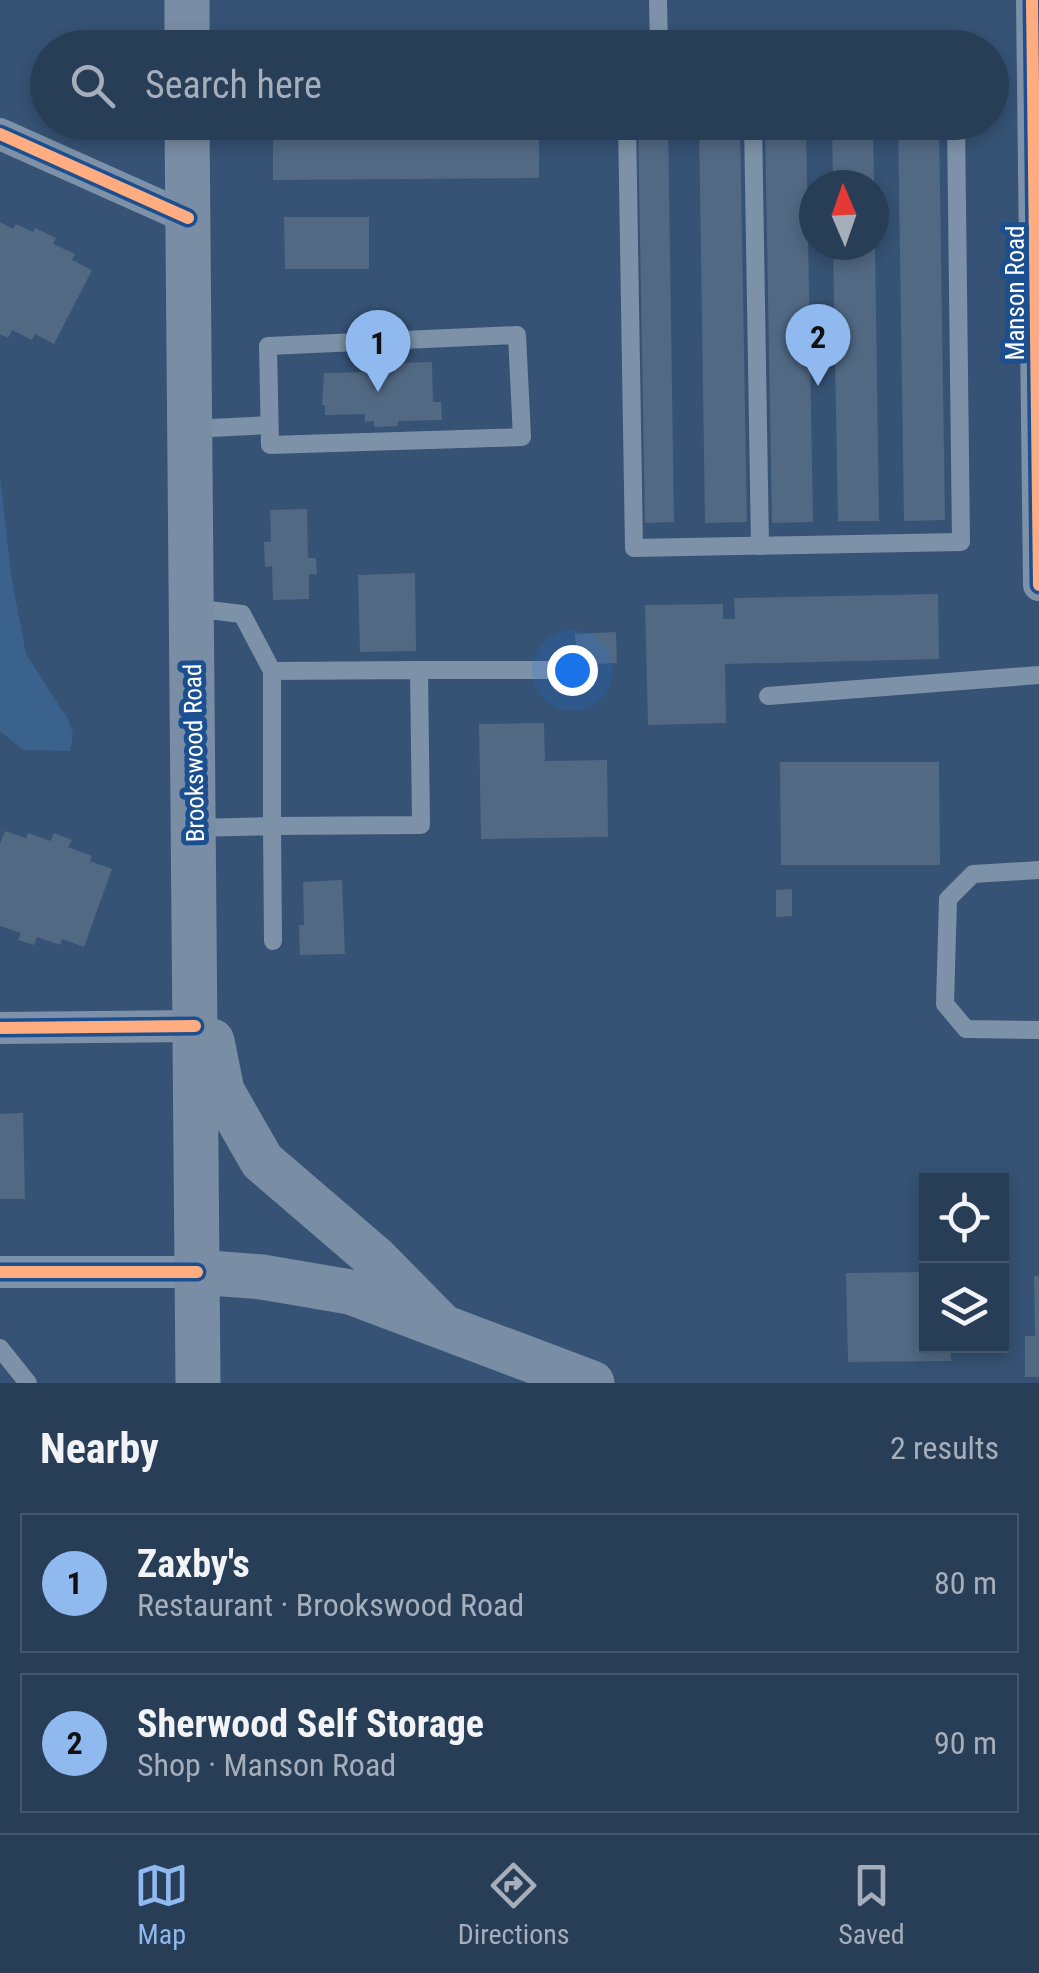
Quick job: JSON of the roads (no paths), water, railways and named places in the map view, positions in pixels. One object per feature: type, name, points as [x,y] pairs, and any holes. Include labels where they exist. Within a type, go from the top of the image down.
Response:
[{"type":"main road","points":[[187,30],[188,0]]},
{"type":"main road","name":"Brookswood Road","points":[[187,140],[198,1383]]},
{"type":"main road","points":[[195,961],[222,1091],[262,1161],[375,1258],[438,1323]]},
{"type":"main road","points":[[197,1272],[262,1277],[350,1292],[592,1383]]},
{"type":"street","name":"Manson Road","points":[[1032,0],[1038,173],[1039,585]]},
{"type":"street","points":[[0,134],[188,218]]},
{"type":"street","points":[[0,1028],[195,1026]]},
{"type":"street","points":[[0,1272],[197,1272]]},
{"type":"lane","points":[[658,0],[659,30]]},
{"type":"lane","points":[[627,140],[634,548],[961,542],[956,140]]},
{"type":"lane","points":[[753,140],[760,546]]},
{"type":"lane","points":[[517,334],[522,437],[270,445],[269,425],[268,346],[517,334]]},
{"type":"lane","points":[[190,429],[269,425]]},
{"type":"lane","points":[[192,608],[242,614],[272,671],[273,941]]},
{"type":"lane","points":[[195,828],[421,825],[419,670]]},
{"type":"lane","points":[[272,671],[562,670]]},
{"type":"lane","points":[[768,696],[1039,675]]},
{"type":"lane","points":[[1039,870],[973,874],[948,899],[945,1004],[966,1029],[1039,1030]]},
{"type":"lane","points":[[0,1348],[28,1383]]},
{"type":"water","points":[[0,475],[11,575],[26,654],[69,721],[73,735],[70,751],[23,750],[0,731]]},
{"type":"place","name":"Sherwood Self Storage","points":[[818,386]]},
{"type":"place","name":"Zaxby's","points":[[378,392]]}]
